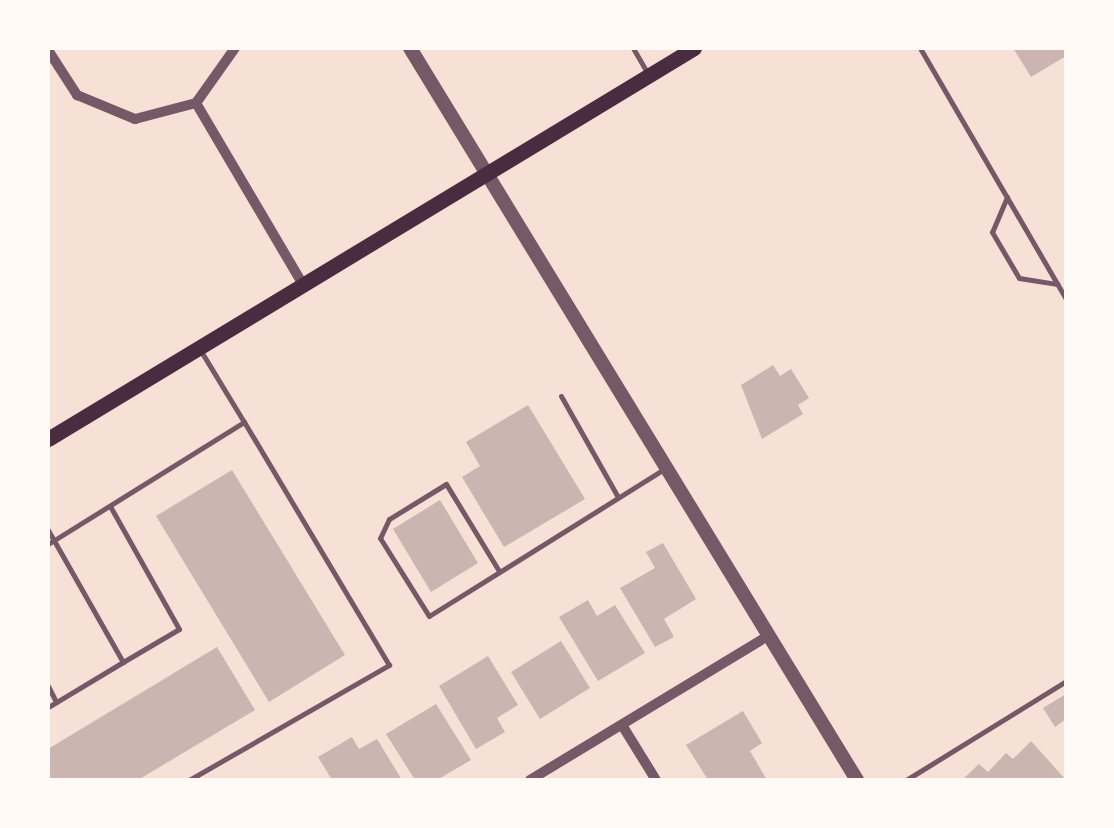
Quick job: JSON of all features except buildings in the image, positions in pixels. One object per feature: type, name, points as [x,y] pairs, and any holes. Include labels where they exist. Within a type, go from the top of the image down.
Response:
[{"type":"main road","points":[[48,439],[694,48]]},
{"type":"street","points":[[48,50],[76,95],[104,112],[166,116],[196,103],[235,48]]},
{"type":"street","points":[[410,48],[857,780]]},
{"type":"street","points":[[196,103],[302,283]]},
{"type":"street","points":[[530,780],[768,636]]},
{"type":"street","points":[[622,725],[656,780]]},
{"type":"lane","points":[[633,48],[649,74]]},
{"type":"lane","points":[[920,48],[1066,299]]},
{"type":"lane","points":[[1007,198],[992,232],[1010,263],[1019,278],[1058,284]]},
{"type":"lane","points":[[189,780],[388,666],[198,346]]},
{"type":"lane","points":[[561,396],[618,497]]},
{"type":"lane","points":[[50,542],[244,422]]},
{"type":"lane","points":[[499,571],[446,484],[389,519],[380,538],[429,616],[666,468]]},
{"type":"lane","points":[[48,707],[179,629],[110,506]]},
{"type":"lane","points":[[48,530],[50,542],[123,662]]},
{"type":"lane","points":[[906,780],[915,778],[1066,681]]},
{"type":"lane","points":[[48,686],[56,702]]}]
